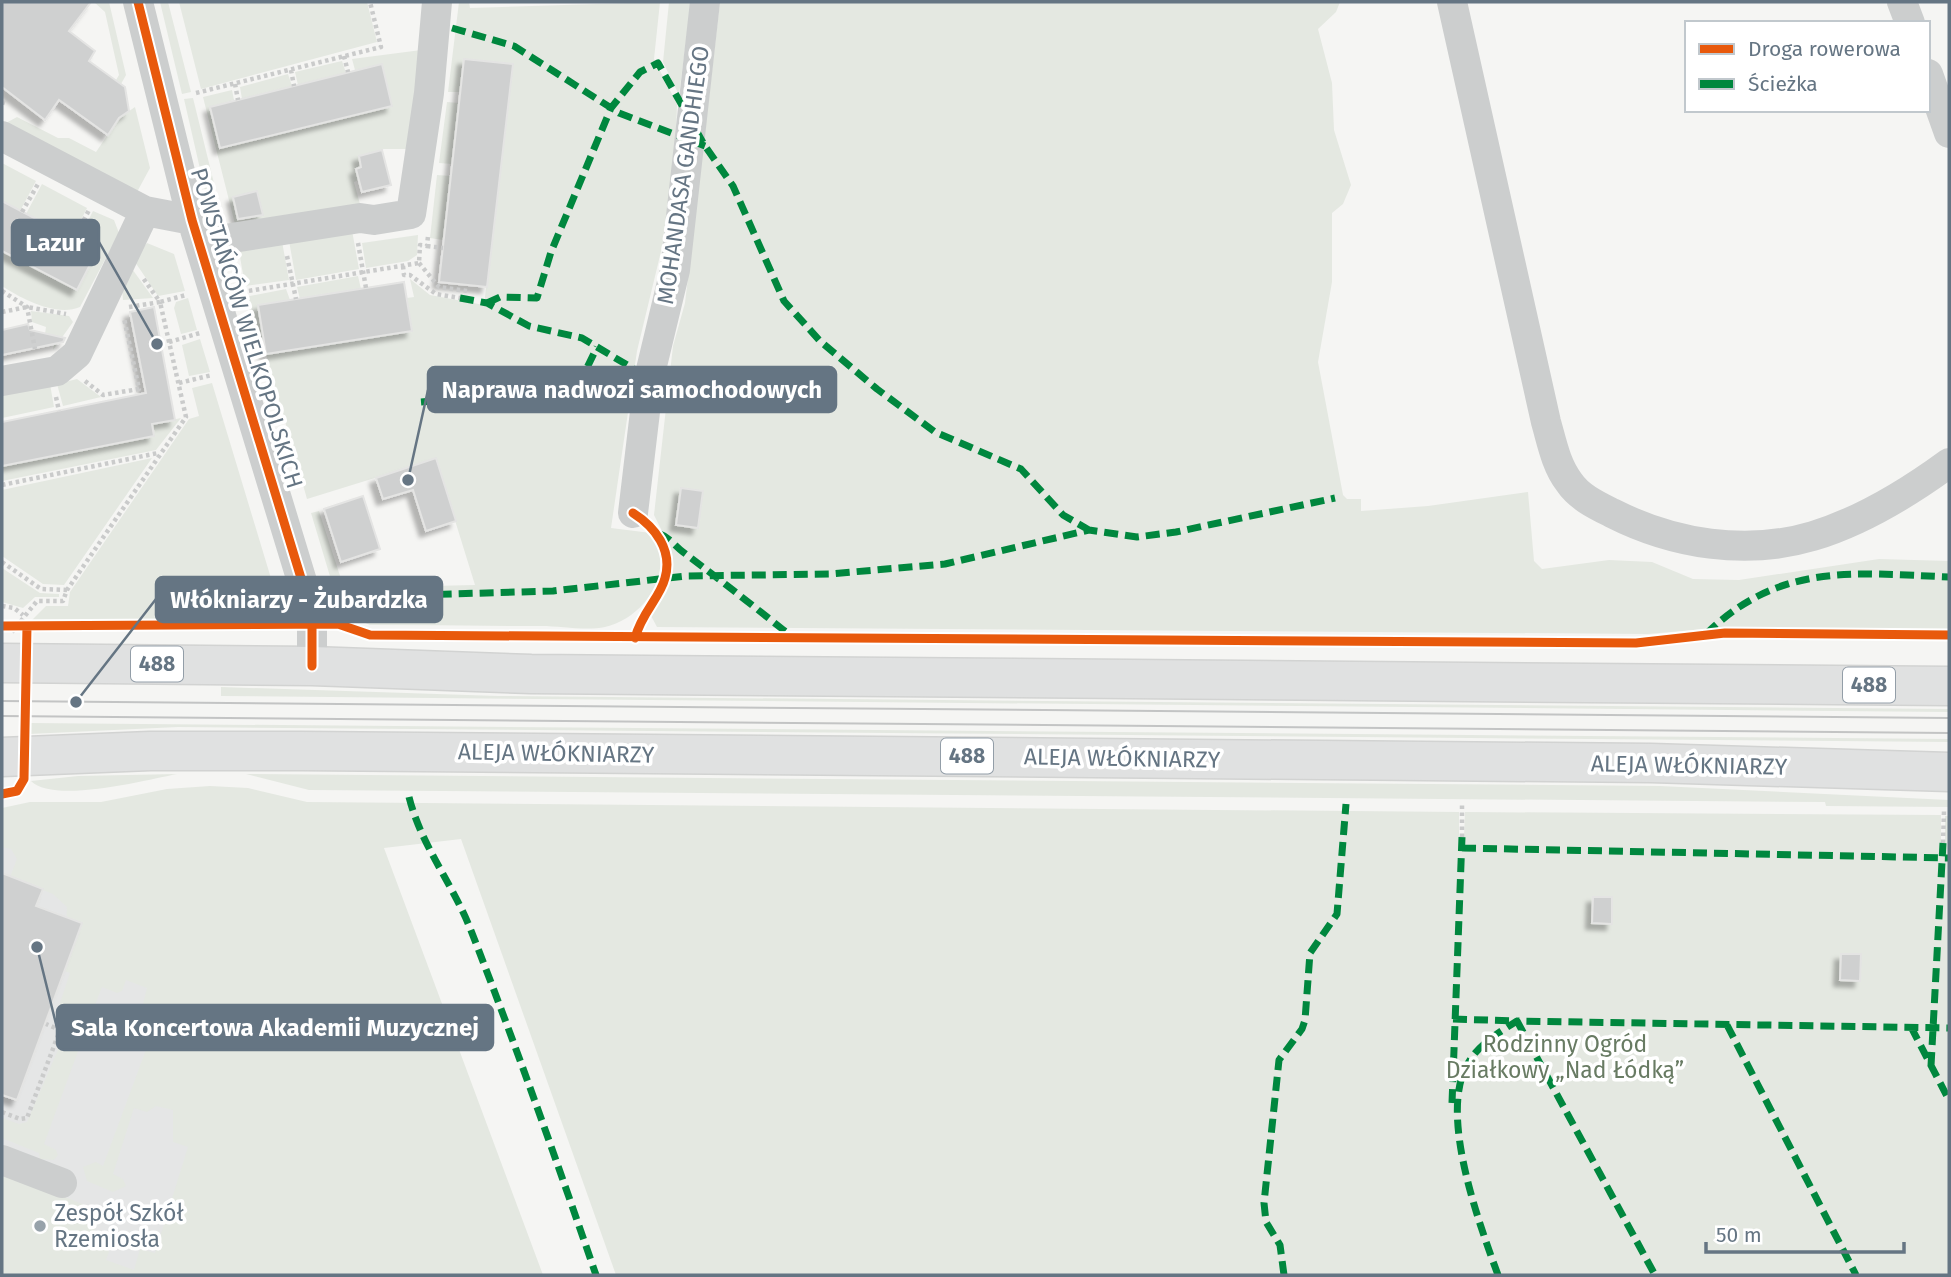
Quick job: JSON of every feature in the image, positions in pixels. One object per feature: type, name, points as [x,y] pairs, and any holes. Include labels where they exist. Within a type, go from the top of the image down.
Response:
[{"type":"main road","name":"488","points":[[14,646],[312,666],[531,674],[1949,685]]},
{"type":"main road","name":"ALEJA WŁÓKNIARZY","points":[[2,757],[150,751],[330,751],[1651,762],[1949,772]]},
{"type":"street","name":"POWSTAŃCÓW WIELKOPOLSKICH","points":[[138,2],[196,232],[304,589],[312,624],[312,666]]},
{"type":"street","points":[[2,136],[145,211],[196,232],[282,229],[411,214],[429,93],[437,2]]},
{"type":"street","name":"MOHANDASA GANDHIEGO","points":[[634,513],[649,378],[675,271],[705,2]]},
{"type":"street","points":[[1452,2],[1546,422],[1557,459],[1569,483],[1588,500],[1668,536],[1701,544],[1764,544],[1810,537],[1845,525],[1886,504],[1949,463]]},
{"type":"street","points":[[1902,2],[1909,21]]},
{"type":"street","points":[[1930,80],[1949,133]]},
{"type":"street","points":[[2,382],[57,371],[77,354],[145,211]]},
{"type":"street","points":[[2,1160],[61,1183]]},
{"type":"path","points":[[197,93],[381,47],[370,2]]},
{"type":"path","points":[[344,56],[348,72]]},
{"type":"path","points":[[291,70],[294,86]]},
{"type":"path","points":[[234,83],[238,100]]},
{"type":"path","points":[[30,176],[50,186]]},
{"type":"path","points":[[22,212],[40,180]]},
{"type":"path","points":[[81,201],[101,211]]},
{"type":"path","points":[[74,239],[91,206]]},
{"type":"path","points":[[282,229],[296,299]]},
{"type":"path","points":[[427,246],[443,248]]},
{"type":"path","points":[[419,263],[439,287],[468,291]]},
{"type":"path","points":[[403,266],[404,275],[436,294],[460,298]]},
{"type":"path","points":[[2,291],[27,307],[37,360]]},
{"type":"path","points":[[14,646],[23,615],[37,601],[63,600],[67,590],[159,453],[186,417],[160,302],[190,294]]},
{"type":"path","points":[[81,374],[83,380],[103,395],[139,388],[122,307]]},
{"type":"path","points":[[169,342],[201,333]]},
{"type":"path","points":[[179,383],[214,375]]},
{"type":"path","points":[[2,485],[159,453]]},
{"type":"path","points":[[2,562],[41,589],[67,590]]},
{"type":"path","points":[[2,606],[15,608],[23,615]]},
{"type":"path","points":[[2,626],[14,646]]},
{"type":"path","points":[[1462,805],[1462,837]]},
{"type":"path","points":[[1943,843],[1944,811]]},
{"type":"path","points":[[46,1024],[111,1048]]},
{"type":"path","points":[[2,1112],[20,1119],[27,1118],[60,1030]]},
{"type":"shaded area","points":[[2,839],[121,894],[198,1171],[165,1275],[2,1275]]},
{"type":"green space","points":[[94,2],[109,2],[126,75],[121,84],[116,80],[119,75],[105,12]]},
{"type":"green space","points":[[160,2],[168,2],[191,92],[182,94]]},
{"type":"green space","points":[[179,2],[367,2],[377,42],[201,89]]},
{"type":"green space","points":[[459,2],[469,2],[470,8],[660,2],[654,59],[677,104],[676,135],[664,239],[637,351],[611,528],[651,533],[658,547],[658,577],[653,590],[633,614],[620,622],[590,629],[541,626],[370,625],[341,613],[311,513],[319,511],[344,588],[475,585],[436,459],[307,499],[266,354],[411,331],[407,298],[414,297],[410,279],[430,295],[484,305],[513,65],[465,59],[460,92],[448,92]]},
{"type":"green space","points":[[669,2],[691,2],[679,95],[663,62]]},
{"type":"green space","points":[[720,2],[1340,2],[1336,12],[1318,29],[1332,83],[1334,130],[1351,185],[1343,204],[1332,213],[1332,282],[1318,362],[1343,495],[1347,499],[1361,499],[1361,511],[1428,506],[1528,492],[1534,561],[1542,569],[1609,560],[1652,562],[1693,579],[1739,580],[1879,559],[1949,561],[1949,630],[1717,628],[1648,634],[657,627],[649,612],[667,587],[671,574],[670,547],[654,515],[673,346],[685,303]]},
{"type":"green space","points":[[429,49],[414,149],[384,149],[359,156],[359,180],[354,182],[361,208],[236,228],[203,97],[232,90],[234,100],[210,107],[221,148],[392,106],[382,64],[355,70],[352,59]],"holes":[[[257,191],[263,215],[239,221],[233,197]]]},
{"type":"green space","points":[[342,61],[346,73],[298,85],[295,72]]},
{"type":"green space","points":[[288,74],[292,86],[242,99],[240,87]]},
{"type":"green space","points":[[193,98],[225,228],[214,230],[184,99]]},
{"type":"green space","points":[[447,102],[459,103],[452,164],[439,163]]},
{"type":"green space","points":[[135,107],[150,168],[137,192],[6,123],[17,117],[58,138],[69,138],[96,152],[119,118]]},
{"type":"green space","points":[[2,163],[36,181],[20,211],[2,201]]},
{"type":"green space","points":[[437,175],[451,176],[443,240],[430,238]]},
{"type":"green space","points":[[42,184],[87,208],[72,238],[26,214]]},
{"type":"green space","points":[[93,211],[114,220],[119,233],[80,307],[71,310],[50,308],[29,301],[2,286],[2,251],[77,290],[97,251],[78,241]]},
{"type":"green space","points":[[351,225],[359,269],[296,280],[288,235]]},
{"type":"green space","points":[[418,235],[417,255],[408,261],[366,268],[362,243]]},
{"type":"green space","points":[[281,236],[289,280],[245,286],[238,245]]},
{"type":"green space","points":[[147,243],[174,254],[185,291],[158,296],[133,259]]},
{"type":"green space","points":[[130,266],[153,298],[123,300],[122,288]]},
{"type":"green space","points":[[358,276],[361,289],[300,299],[297,287]]},
{"type":"green space","points":[[286,289],[290,300],[258,306],[266,354],[245,297]]},
{"type":"green space","points":[[188,298],[197,330],[181,334],[174,308],[176,302]]},
{"type":"green space","points":[[31,311],[69,316],[73,322],[53,350],[55,336],[45,334],[46,327],[32,322]]},
{"type":"green space","points":[[200,339],[210,372],[189,376],[182,345]]},
{"type":"green space","points":[[77,379],[101,397],[63,406],[57,384]]},
{"type":"green space","points":[[212,383],[273,585],[269,608],[259,618],[31,621],[46,606],[68,606],[70,592],[189,419],[199,416],[192,388]]},
{"type":"green space","points":[[50,384],[54,407],[2,418],[2,392]]},
{"type":"green space","points":[[181,418],[156,450],[2,481],[2,466],[153,436],[152,424]]},
{"type":"green space","points":[[152,458],[64,585],[43,584],[2,556],[2,490]]},
{"type":"green space","points":[[2,568],[40,593],[59,594],[59,597],[35,597],[23,608],[2,602]]},
{"type":"green space","points":[[221,687],[498,696],[1949,709],[1949,712],[221,696]]},
{"type":"green space","points":[[30,723],[1949,739],[1949,742],[178,727],[29,734]]},
{"type":"green space","points":[[177,774],[123,785],[79,790],[42,788],[31,781],[78,776]]},
{"type":"green space","points":[[246,774],[1660,786],[1949,800],[1949,807],[1826,806],[1825,802],[309,790]]},
{"type":"green space","name":"Rodzinny Ogród Działkowy „Nad Łódką”","points":[[210,786],[248,788],[307,802],[1459,812],[1459,836],[1464,837],[1465,812],[1941,815],[1941,842],[1945,843],[1945,816],[1949,816],[1949,1275],[616,1275],[461,839],[384,848],[543,1275],[2,1275],[2,1172],[110,1215],[113,1224],[97,1221],[92,1240],[106,1246],[109,1252],[106,1260],[134,1270],[140,1249],[155,1253],[188,1147],[173,1142],[173,1110],[156,1106],[147,1112],[134,1108],[113,1174],[123,1179],[126,1186],[113,1192],[87,1181],[83,1167],[96,1162],[103,1166],[154,1028],[139,1021],[147,988],[126,980],[122,991],[117,993],[102,987],[84,1033],[54,1021],[70,973],[64,971],[67,907],[53,894],[10,877],[17,859],[11,849],[2,847],[2,808],[30,802],[101,802],[167,789]]},
{"type":"green space","points":[[64,1036],[81,1043],[44,1144],[56,1150],[58,1155],[54,1160],[40,1159],[39,1153],[2,1138],[2,1118],[19,1124],[27,1122]]},
{"type":"building","points":[[2,2],[91,2],[69,31],[95,51],[89,61],[125,87],[129,111],[119,118],[108,135],[59,100],[45,120],[2,87]]},
{"type":"building","points":[[464,59],[513,64],[487,287],[439,282]]},
{"type":"building","points":[[382,64],[392,106],[220,148],[210,107]]},
{"type":"building","points":[[382,150],[391,185],[362,192],[356,169],[361,167],[359,156]]},
{"type":"building","points":[[257,191],[263,215],[238,219],[233,197]]},
{"type":"building","points":[[2,201],[97,251],[77,290],[2,251]]},
{"type":"building","points":[[404,282],[412,331],[266,354],[258,305]]},
{"type":"building","points":[[154,307],[175,420],[152,424],[154,436],[2,466],[2,422],[146,393],[130,312]]},
{"type":"building","points":[[28,324],[30,330],[65,338],[63,342],[2,355],[2,330]]},
{"type":"building","points":[[436,458],[456,521],[426,531],[413,490],[383,499],[376,478]]},
{"type":"building","points":[[681,488],[703,491],[698,528],[676,525]]},
{"type":"building","points":[[363,496],[380,549],[341,562],[324,509]]},
{"type":"building","points":[[2,873],[43,889],[36,906],[82,923],[17,1100],[2,1095]]},
{"type":"building","points":[[1593,897],[1612,897],[1612,924],[1592,923]]},
{"type":"building","points":[[1841,954],[1861,954],[1860,981],[1840,980]]},
{"type":"tram line","points":[[2,701],[1949,718]]},
{"type":"tram line","points":[[2,716],[1949,733]]},
{"type":"marked path","points":[[452,28],[514,46],[619,113],[705,146]]},
{"type":"marked path","points":[[487,303],[500,297],[537,298],[551,252],[611,108],[640,72],[658,63],[705,146],[733,186],[784,301],[820,341],[877,389],[935,432],[1021,469],[1063,515],[1089,530]]},
{"type":"marked path","points":[[460,298],[487,303],[529,326],[582,338],[649,378]]},
{"type":"marked path","points":[[421,402],[482,397],[536,407],[572,399],[597,347]]},
{"type":"marked path","points":[[333,600],[348,597],[553,591],[686,576],[829,574],[945,564],[1089,530],[1137,537],[1176,532],[1335,498]]},
{"type":"marked path","points":[[658,533],[786,632]]},
{"type":"marked path","points":[[1706,634],[1734,611],[1762,594],[1790,583],[1850,574],[1949,577]]},
{"type":"marked path","points":[[409,797],[421,831],[470,928],[596,1275]]},
{"type":"marked path","points":[[1284,1275],[1280,1245],[1266,1222],[1264,1203],[1279,1060],[1302,1029],[1305,1020],[1310,953],[1337,914],[1346,804]]},
{"type":"marked path","points":[[1452,1103],[1462,837]]},
{"type":"marked path","points":[[1931,1066],[1943,843]]},
{"type":"marked path","points":[[1462,848],[1949,858]]},
{"type":"marked path","points":[[1453,1019],[1517,1021],[1655,1275]]},
{"type":"marked path","points":[[1498,1275],[1465,1171],[1457,1114],[1459,1088],[1470,1059],[1488,1041],[1517,1021],[1949,1028]]},
{"type":"marked path","points":[[1727,1025],[1856,1275]]},
{"type":"marked path","points":[[1911,1027],[1949,1100]]},
{"type":"cycle path","points":[[138,2],[192,220],[308,601],[312,624],[312,666]]},
{"type":"cycle path","points":[[633,513],[648,525],[660,540],[667,568],[663,585],[642,620],[635,638]]},
{"type":"cycle path","points":[[2,626],[338,624],[370,635],[1636,643],[1725,633],[1949,635]]},
{"type":"cycle path","points":[[2,794],[17,791],[24,779],[27,626]]},
{"type":"place","name":"Lazur","points":[[157,344]]},
{"type":"place","name":"Naprawa nadwozi samochodowych","points":[[408,480]]},
{"type":"place","name":"Włókniarzy - Żubardzka","points":[[76,702]]},
{"type":"place","name":"Sala Koncertowa Akademii Muzycznej","points":[[37,947]]},
{"type":"place","name":"Zespół Szkół Rzemiosła","points":[[40,1226]]}]
